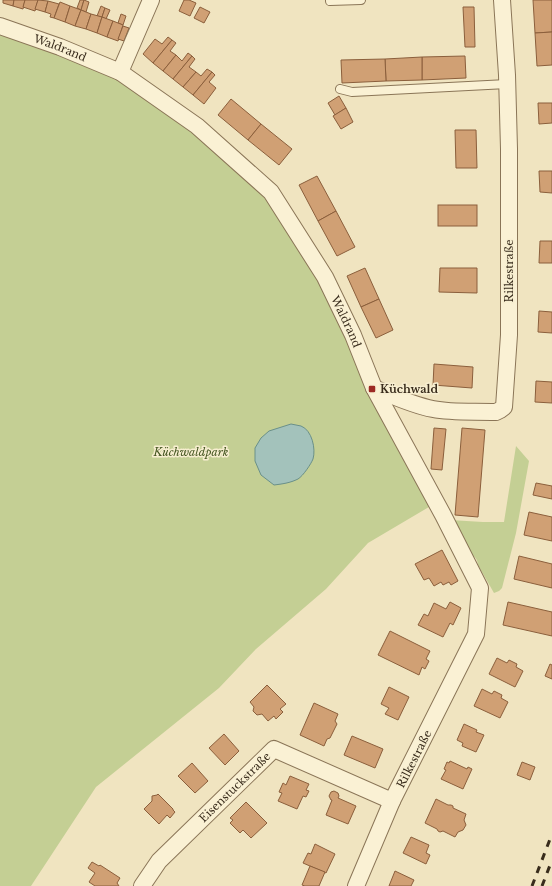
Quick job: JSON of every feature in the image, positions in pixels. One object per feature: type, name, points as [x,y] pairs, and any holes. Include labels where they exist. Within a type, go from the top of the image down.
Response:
[{"type":"street","points":[[120,72],[151,0]]},
{"type":"street","name":"Rilkestraße","points":[[374,388],[416,405],[434,410],[453,412],[496,412],[504,407],[509,335],[509,149],[502,0]]},
{"type":"street","name":"Waldrand","points":[[0,26],[60,47],[120,72],[197,126],[271,192],[325,277],[353,335],[374,388],[443,515],[480,588],[476,634]]},
{"type":"street","name":"Rilkestraße","points":[[356,886],[392,801],[476,634]]},
{"type":"street","name":"Eisenstuckstraße","points":[[142,886],[159,861],[274,749],[392,801]]},
{"type":"lane","points":[[330,1],[361,0]]},
{"type":"lane","points":[[340,88],[352,92],[507,84]]},
{"type":"green space","name":"Küchwaldpark","points":[[0,30],[115,73],[191,128],[268,198],[322,281],[434,504],[368,543],[326,589],[256,649],[219,688],[96,787],[31,886],[0,886]]},
{"type":"green space","points":[[516,446],[529,461],[516,533],[502,588],[494,593],[478,565],[477,559],[467,551],[450,520],[504,522]]},
{"type":"water","points":[[291,424],[301,426],[308,431],[314,450],[313,459],[307,470],[298,479],[274,485],[261,475],[255,461],[255,448],[261,438],[269,431]]},
{"type":"building","points":[[3,0],[14,0],[13,6],[3,3]]},
{"type":"building","points":[[14,0],[25,0],[23,9],[13,6]]},
{"type":"building","points":[[25,0],[38,0],[35,11],[23,7]]},
{"type":"building","points":[[38,0],[48,1],[45,12],[35,9]]},
{"type":"building","points":[[80,0],[84,0],[81,10],[77,8]]},
{"type":"building","points":[[84,0],[89,2],[86,12],[81,10]]},
{"type":"building","points":[[184,0],[189,0],[196,3],[190,16],[179,11]]},
{"type":"building","points":[[533,0],[552,0],[552,32],[535,33]]},
{"type":"building","points":[[48,1],[59,4],[54,18],[50,17],[51,14],[45,12]]},
{"type":"building","points":[[60,2],[70,6],[65,22],[54,18]]},
{"type":"building","points":[[70,6],[81,10],[75,26],[65,22]]},
{"type":"building","points":[[101,6],[105,8],[102,17],[97,16]]},
{"type":"building","points":[[200,7],[210,12],[204,23],[194,18]]},
{"type":"building","points":[[463,7],[474,7],[475,47],[465,47]]},
{"type":"building","points":[[105,8],[110,10],[106,19],[102,17]]},
{"type":"building","points":[[81,10],[91,14],[86,29],[75,26]]},
{"type":"building","points":[[91,14],[102,17],[97,33],[86,29]]},
{"type":"building","points":[[121,14],[126,16],[123,25],[118,23]]},
{"type":"building","points":[[102,17],[113,21],[107,37],[97,33]]},
{"type":"building","points":[[113,21],[123,25],[118,41],[107,37]]},
{"type":"building","points":[[123,26],[129,28],[124,41],[118,39]]},
{"type":"building","points":[[552,32],[552,65],[537,66],[535,33]]},
{"type":"building","points":[[168,37],[172,40],[153,63],[143,54],[155,39],[162,44]]},
{"type":"building","points":[[172,40],[176,43],[170,51],[176,55],[163,71],[153,63]]},
{"type":"building","points":[[188,53],[192,56],[173,79],[163,71],[176,55],[182,61]]},
{"type":"building","points":[[192,56],[195,59],[189,67],[196,72],[183,87],[173,79]]},
{"type":"building","points":[[465,56],[466,78],[422,80],[422,57]]},
{"type":"building","points":[[422,57],[422,80],[386,81],[385,59]]},
{"type":"building","points":[[385,59],[386,81],[342,83],[341,60]]},
{"type":"building","points":[[207,69],[212,72],[193,95],[183,87],[196,72],[201,76]]},
{"type":"building","points":[[212,72],[215,75],[209,82],[216,88],[204,104],[193,95]]},
{"type":"building","points":[[339,96],[346,108],[335,115],[328,103]]},
{"type":"building","points":[[231,99],[261,124],[248,140],[218,115]]},
{"type":"building","points":[[538,103],[552,103],[552,123],[539,124]]},
{"type":"building","points":[[346,108],[353,122],[341,129],[333,116]]},
{"type":"building","points":[[261,124],[292,149],[279,165],[248,140]]},
{"type":"building","points":[[455,130],[476,130],[477,168],[456,168]]},
{"type":"building","points":[[539,171],[552,171],[552,193],[540,192]]},
{"type":"building","points":[[317,176],[336,211],[318,221],[299,185]]},
{"type":"building","points":[[438,205],[477,205],[477,226],[438,226]]},
{"type":"building","points":[[336,211],[355,247],[337,256],[318,221]]},
{"type":"building","points":[[540,241],[552,241],[552,263],[539,263]]},
{"type":"building","points":[[365,268],[379,299],[361,307],[347,276]]},
{"type":"building","points":[[440,268],[477,268],[477,293],[439,292]]},
{"type":"building","points":[[379,299],[393,330],[376,338],[361,307]]},
{"type":"building","points":[[539,311],[552,312],[552,333],[538,332]]},
{"type":"building","points":[[434,364],[473,367],[472,388],[433,385]]},
{"type":"building","points":[[536,381],[552,382],[552,403],[535,402]]},
{"type":"building","points":[[434,428],[446,429],[442,470],[431,469]]},
{"type":"building","points":[[462,428],[485,430],[478,517],[455,515]]},
{"type":"building","points":[[536,483],[552,486],[552,499],[533,495]]},
{"type":"building","points":[[529,512],[552,517],[552,541],[524,535]]},
{"type":"building","points":[[442,550],[458,581],[451,585],[449,582],[443,585],[441,582],[434,586],[429,578],[424,580],[415,564]]},
{"type":"building","points":[[519,556],[552,564],[552,588],[514,579]]},
{"type":"building","points":[[450,602],[461,608],[453,625],[450,623],[443,637],[418,625],[424,614],[428,616],[434,603],[446,609]]},
{"type":"building","points":[[508,602],[552,612],[552,636],[503,625]]},
{"type":"building","points":[[390,631],[430,651],[426,659],[429,661],[425,669],[422,667],[419,675],[378,655]]},
{"type":"building","points":[[497,658],[507,663],[509,660],[517,664],[516,667],[523,671],[515,687],[489,674]]},
{"type":"building","points":[[550,664],[552,665],[552,679],[545,676]]},
{"type":"building","points":[[267,685],[286,704],[280,709],[283,712],[276,719],[274,716],[268,721],[262,714],[257,715],[253,711],[254,707],[250,702]]},
{"type":"building","points":[[389,687],[409,697],[398,720],[385,714],[389,708],[381,704]]},
{"type":"building","points":[[482,689],[492,694],[494,691],[502,695],[501,698],[508,702],[500,718],[474,706]]},
{"type":"building","points":[[314,703],[338,714],[335,721],[337,724],[324,746],[300,735]]},
{"type":"building","points":[[464,724],[477,730],[476,732],[484,735],[476,752],[462,746],[463,743],[457,740]]},
{"type":"building","points":[[224,734],[239,751],[225,765],[209,748]]},
{"type":"building","points":[[352,736],[383,749],[375,768],[344,755]]},
{"type":"building","points":[[450,761],[467,769],[468,767],[472,769],[463,789],[441,779],[446,770],[444,769],[447,762],[449,763]]},
{"type":"building","points":[[522,762],[535,767],[530,780],[517,775]]},
{"type":"building","points":[[192,763],[208,781],[195,793],[178,776]]},
{"type":"building","points":[[290,776],[309,784],[306,790],[309,791],[306,797],[303,796],[297,809],[278,801],[282,793],[279,792],[283,783],[286,785]]},
{"type":"building","points":[[334,791],[338,793],[338,798],[356,806],[348,824],[326,815],[332,800],[329,796],[331,792]]},
{"type":"building","points":[[158,794],[175,812],[170,818],[167,815],[159,824],[144,809],[152,801],[152,796]]},
{"type":"building","points":[[436,799],[453,806],[453,808],[466,814],[464,820],[466,825],[455,837],[443,831],[440,832],[425,823]]},
{"type":"building","points":[[246,802],[267,823],[251,838],[243,830],[240,833],[230,823],[233,820],[230,818]]},
{"type":"building","points":[[411,837],[429,845],[426,853],[430,855],[426,864],[403,853]]},
{"type":"building","points":[[315,844],[335,854],[326,873],[303,863],[308,853],[311,854]]},
{"type":"building","points":[[92,862],[99,866],[100,865],[120,878],[117,883],[119,886],[95,886],[89,882],[95,873],[88,868]]},
{"type":"building","points":[[310,866],[325,872],[319,886],[302,885]]},
{"type":"building","points":[[395,871],[414,880],[411,886],[389,886]]},
{"type":"railway","points":[[532,886],[552,834]]},
{"type":"railway","points":[[542,886],[552,860]]},
{"type":"place","name":"Küchwald","points":[[372,389]]}]
